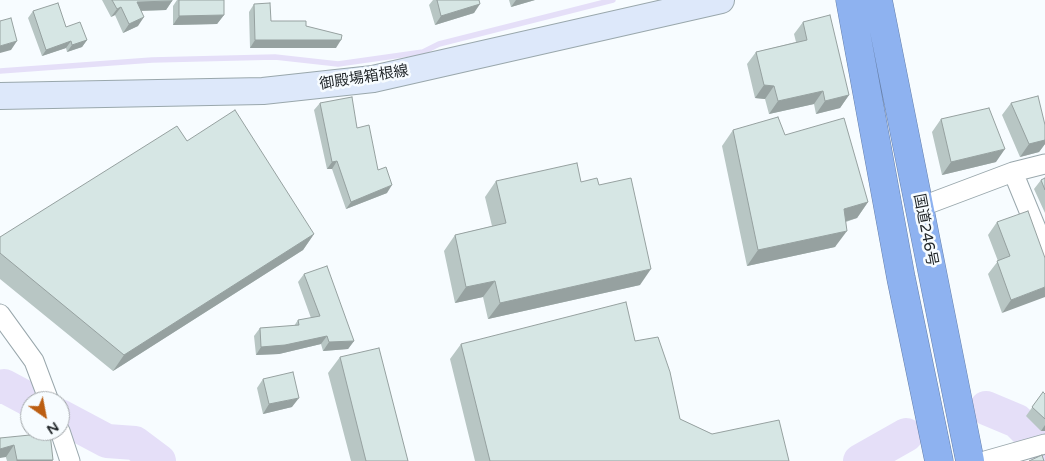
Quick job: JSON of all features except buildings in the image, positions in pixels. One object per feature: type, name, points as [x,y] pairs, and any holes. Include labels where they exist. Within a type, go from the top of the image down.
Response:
[{"type":"highway","points":[[850,0],[901,278],[939,461]]},
{"type":"highway","name":"国道246号","points":[[878,0],[970,461]]},
{"type":"main road","name":"御殿場箱根線","points":[[0,96],[263,91],[373,79],[721,0]]},
{"type":"street","points":[[920,207],[1013,172],[1045,164]]},
{"type":"street","points":[[1013,172],[1045,250]]},
{"type":"street","points":[[0,314],[34,361],[46,391]]},
{"type":"street","points":[[64,441],[70,461]]},
{"type":"street","points":[[985,461],[1040,446]]},
{"type":"waterway","points":[[0,71],[152,60],[275,57],[338,64],[423,52],[439,44],[613,0]]},
{"type":"waterway","points":[[0,387],[4,386],[20,395]]},
{"type":"waterway","points":[[986,408],[1017,421],[1045,449]]},
{"type":"waterway","points":[[70,421],[107,441],[135,443],[159,461]]},
{"type":"waterway","points":[[860,461],[906,435]]}]
